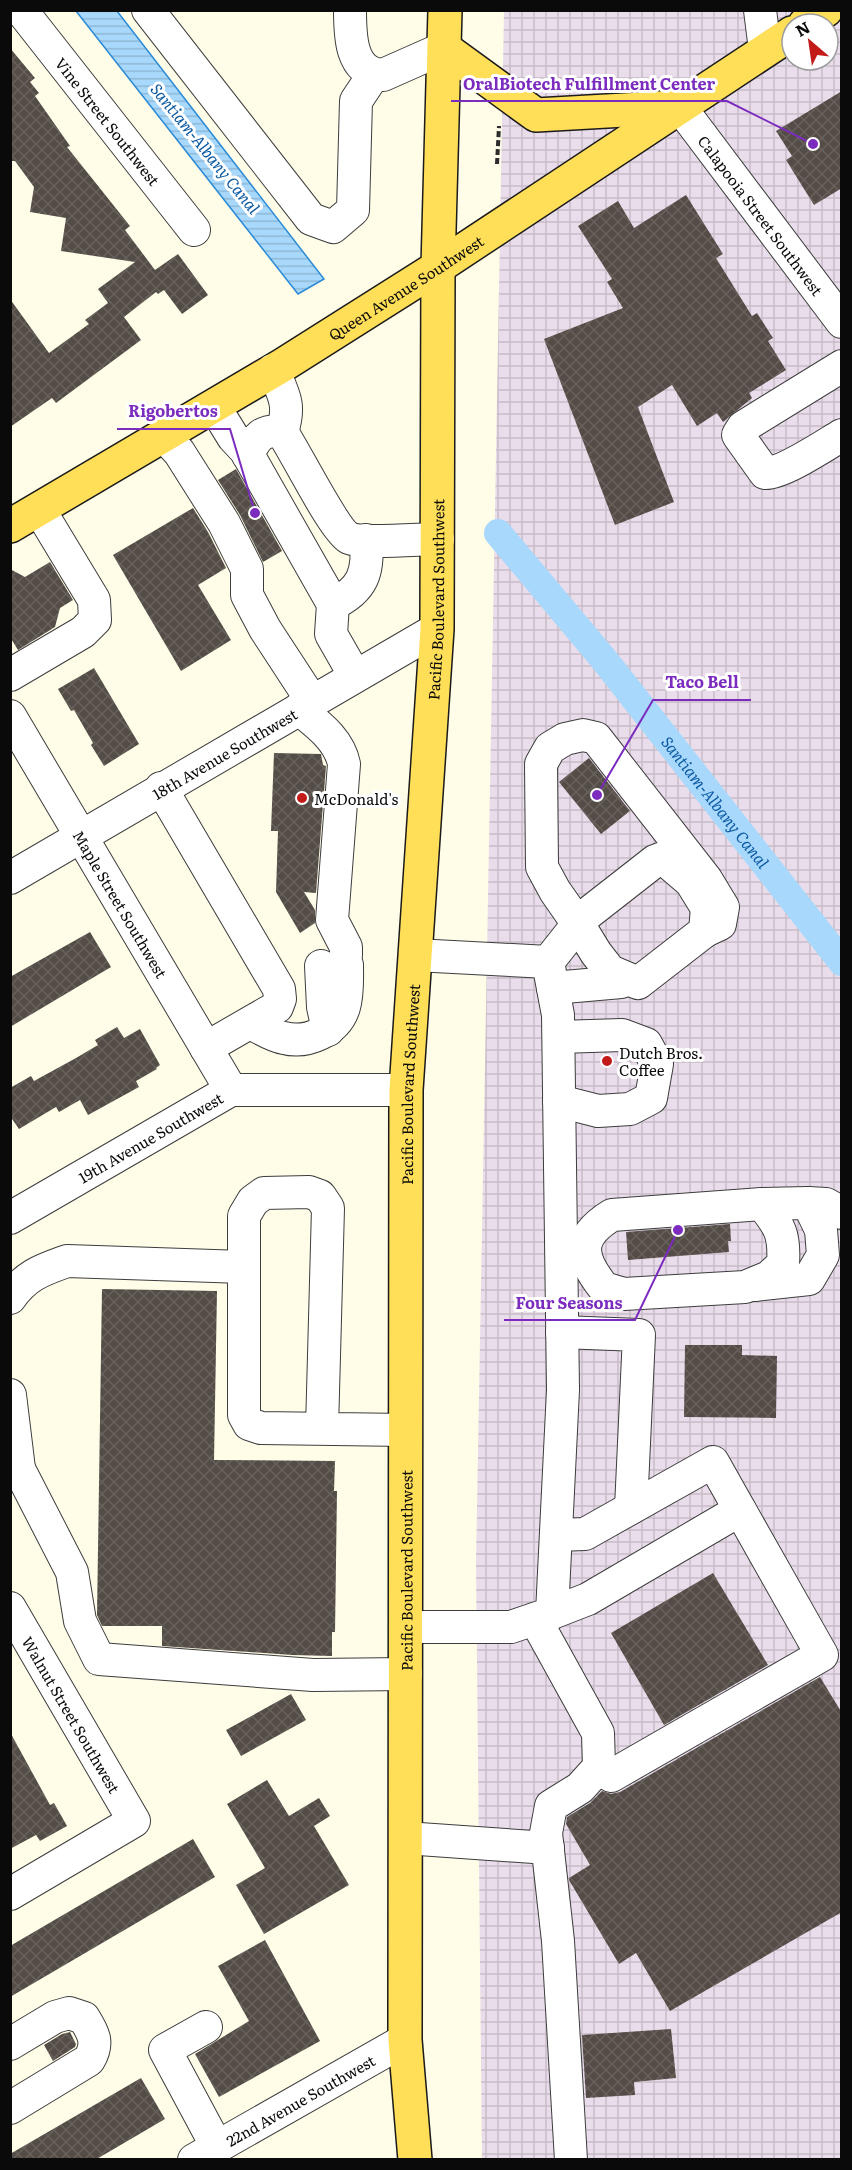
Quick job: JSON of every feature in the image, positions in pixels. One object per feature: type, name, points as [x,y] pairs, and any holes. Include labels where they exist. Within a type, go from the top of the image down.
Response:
[{"type":"main road","name":"Pacific Boulevard Southwest","points":[[415,2160],[405,2040],[406,1090],[437,628],[438,267],[445,10]]},
{"type":"main road","name":"Queen Avenue Southwest","points":[[10,526],[214,406],[438,267],[779,41]]},
{"type":"main road","points":[[444,48],[536,115],[680,107]]},
{"type":"street","name":"Vine Street Southwest","points":[[21,10],[194,231]]},
{"type":"street","points":[[148,10],[311,219],[333,227],[353,210],[356,101],[374,74]]},
{"type":"street","points":[[350,10],[352,47],[357,58],[366,69],[374,74],[383,75],[444,48]]},
{"type":"street","points":[[760,10],[779,41]]},
{"type":"street","name":"Calapooia Street Southwest","points":[[680,107],[842,322]]},
{"type":"street","points":[[842,366],[742,427],[738,435],[760,468],[770,474],[785,468],[842,435]]},
{"type":"street","points":[[273,370],[286,400],[287,415],[282,432],[339,527],[350,538],[366,540],[438,539]]},
{"type":"street","points":[[214,406],[233,437],[248,454],[333,604],[331,634],[355,676]]},
{"type":"street","points":[[248,454],[255,439],[270,430],[282,432]]},
{"type":"street","points":[[163,435],[179,452],[224,523],[246,569],[247,595],[305,705],[335,742],[344,764],[332,920],[346,947],[334,961],[323,1007],[327,1030],[304,1041],[283,1038],[250,1023]]},
{"type":"street","points":[[10,675],[83,632],[95,620],[94,600],[39,509]]},
{"type":"street","points":[[333,604],[350,596],[363,579],[368,563],[366,540]]},
{"type":"street","name":"18th Avenue Southwest","points":[[10,878],[437,628]]},
{"type":"street","name":"Maple Street Southwest","points":[[10,716],[231,1090]]},
{"type":"street","points":[[570,2160],[569,2108],[558,1941],[546,1833],[551,1806],[580,1788],[599,1767],[598,1733],[544,1616],[556,1535],[563,1390],[562,1332],[578,1253],[559,1101],[558,1015],[550,975],[578,924],[555,891],[542,867],[541,764],[550,748],[566,739],[583,735],[597,738],[706,879],[723,907],[720,924],[705,931],[638,983],[610,970],[596,953],[577,922],[655,861],[663,858],[691,882],[707,908],[705,931]]},
{"type":"street","points":[[161,788],[279,989],[280,999],[277,1007],[207,1048]]},
{"type":"street","points":[[416,955],[550,975],[621,982],[628,979]]},
{"type":"street","points":[[559,1037],[622,1035],[646,1044],[657,1064],[651,1098],[630,1110],[598,1111],[559,1101]]},
{"type":"street","name":"19th Avenue Southwest","points":[[10,1218],[231,1090],[406,1090]]},
{"type":"street","points":[[322,1429],[328,1208],[320,1196],[309,1192],[264,1192],[253,1201],[244,1216],[244,1415],[249,1424],[261,1428],[322,1429],[406,1430]]},
{"type":"street","points":[[578,1253],[596,1224],[612,1215],[769,1213],[808,1203],[826,1204],[842,1213]]},
{"type":"street","points":[[808,1203],[820,1230],[823,1255],[809,1279]]},
{"type":"street","points":[[745,1287],[769,1277],[783,1264],[784,1244],[769,1213]]},
{"type":"street","points":[[578,1253],[604,1288],[624,1294],[745,1287],[809,1279],[842,1262]]},
{"type":"street","points":[[10,1298],[21,1283],[40,1270],[67,1261],[243,1267]]},
{"type":"street","points":[[562,1332],[639,1335],[631,1508]]},
{"type":"street","points":[[10,1395],[15,1471],[72,1572],[80,1622],[99,1659]]},
{"type":"street","points":[[556,1535],[585,1534],[713,1462],[822,1655],[611,1776],[599,1767]]},
{"type":"street","points":[[406,1627],[511,1627],[544,1616],[588,1599],[740,1510]]},
{"type":"street","name":"Walnut Street Southwest","points":[[10,1608],[134,1821],[10,1894]]},
{"type":"street","points":[[54,1682],[99,1659],[313,1675],[406,1674]]},
{"type":"street","points":[[405,1838],[548,1848]]},
{"type":"street","points":[[10,2044],[55,2017],[69,2013],[84,2018],[94,2034],[95,2050],[89,2060],[10,2108]]},
{"type":"street","points":[[206,2027],[165,2050],[206,2153]]},
{"type":"street","name":"22nd Avenue Southwest","points":[[206,2153],[405,2040]]},
{"type":"path","points":[[497,164],[499,126]]},
{"type":"shaded area","points":[[504,11],[841,11],[841,2159],[482,2160],[476,1563]]},
{"type":"water","points":[[76,11],[117,11],[324,279],[298,294]]},
{"type":"building","points":[[10,48],[35,78],[30,82],[39,93],[35,96],[70,146],[67,147],[130,226],[125,230],[155,270],[178,254],[208,295],[182,314],[164,290],[158,294],[156,292],[124,317],[141,340],[56,403],[52,398],[10,427],[10,299],[49,353],[89,324],[85,320],[108,303],[98,289],[135,262],[61,251],[66,218],[30,212],[34,187],[15,161],[10,161]]},
{"type":"building","points":[[842,91],[842,188],[814,205],[786,160],[792,156],[776,131]]},
{"type":"building","points":[[686,195],[723,254],[716,258],[752,316],[757,313],[773,338],[768,341],[786,370],[749,393],[752,398],[723,422],[717,413],[697,426],[672,385],[638,407],[674,502],[615,525],[544,339],[623,308],[607,282],[612,279],[578,226],[618,201],[634,228]]},
{"type":"building","points":[[236,469],[282,551],[263,562],[240,515],[218,480]]},
{"type":"building","points":[[193,508],[226,568],[198,585],[231,640],[181,671],[113,555]]},
{"type":"building","points":[[50,562],[73,600],[60,608],[55,627],[18,650],[10,637],[10,569],[25,577]]},
{"type":"building","points":[[94,668],[139,744],[104,766],[74,710],[71,711],[58,689]]},
{"type":"building","name":"McDonald's","points":[[274,753],[321,754],[323,765],[326,766],[316,893],[304,892],[315,910],[315,923],[300,933],[276,892],[278,831],[271,831]]},
{"type":"building","points":[[589,758],[630,811],[601,834],[559,782]]},
{"type":"building","points":[[90,932],[111,967],[10,1027],[10,977]]},
{"type":"building","points":[[117,1027],[124,1038],[140,1029],[160,1065],[157,1069],[136,1081],[139,1087],[88,1115],[80,1100],[59,1112],[56,1107],[19,1129],[10,1116],[10,1088],[31,1076],[34,1081],[76,1058],[98,1045],[95,1040]]},
{"type":"building","points":[[730,1224],[729,1252],[628,1260],[626,1232]]},
{"type":"building","points":[[102,1289],[217,1291],[214,1460],[335,1461],[334,1491],[337,1491],[335,1632],[332,1632],[332,1656],[162,1646],[162,1626],[102,1626],[97,1615]]},
{"type":"building","points":[[685,1345],[742,1345],[742,1355],[777,1356],[776,1418],[684,1417]]},
{"type":"building","points":[[713,1573],[768,1665],[664,1725],[611,1633]]},
{"type":"building","points":[[820,1677],[842,1713],[842,1912],[670,2011],[636,1953],[619,1964],[569,1880],[590,1865],[566,1824],[567,1817],[590,1803],[602,1791],[611,1794],[620,1792]]},
{"type":"building","points":[[291,1694],[306,1720],[241,1756],[226,1730]]},
{"type":"building","points":[[10,1732],[50,1805],[54,1803],[67,1826],[40,1841],[36,1835],[10,1849]]},
{"type":"building","points":[[267,1780],[289,1816],[319,1798],[330,1816],[314,1826],[349,1885],[264,1934],[236,1885],[265,1868],[227,1804]]},
{"type":"building","points":[[193,1839],[215,1877],[10,1997],[10,1946]]},
{"type":"building","points":[[265,1940],[320,2041],[219,2097],[195,2054],[249,2021],[218,1966]]},
{"type":"building","points":[[671,2029],[676,2078],[634,2082],[635,2095],[586,2098],[582,2035]]},
{"type":"building","points":[[70,2032],[76,2044],[75,2047],[53,2061],[44,2045]]},
{"type":"building","points":[[141,2078],[165,2119],[95,2160],[10,2160],[10,2154]]},
{"type":"waterway","name":"Santiam-Albany Canal","points":[[498,533],[606,662],[842,962]]},
{"type":"place","name":"OralBiotech Fulfillment Center","points":[[813,144]]},
{"type":"place","name":"Rigobertos","points":[[255,513]]},
{"type":"place","name":"Taco Bell","points":[[597,795]]},
{"type":"place","name":"McDonald's","points":[[302,798]]},
{"type":"place","name":"Dutch Bros. Coffee","points":[[607,1061]]},
{"type":"place","name":"Four Seasons","points":[[678,1230]]}]
